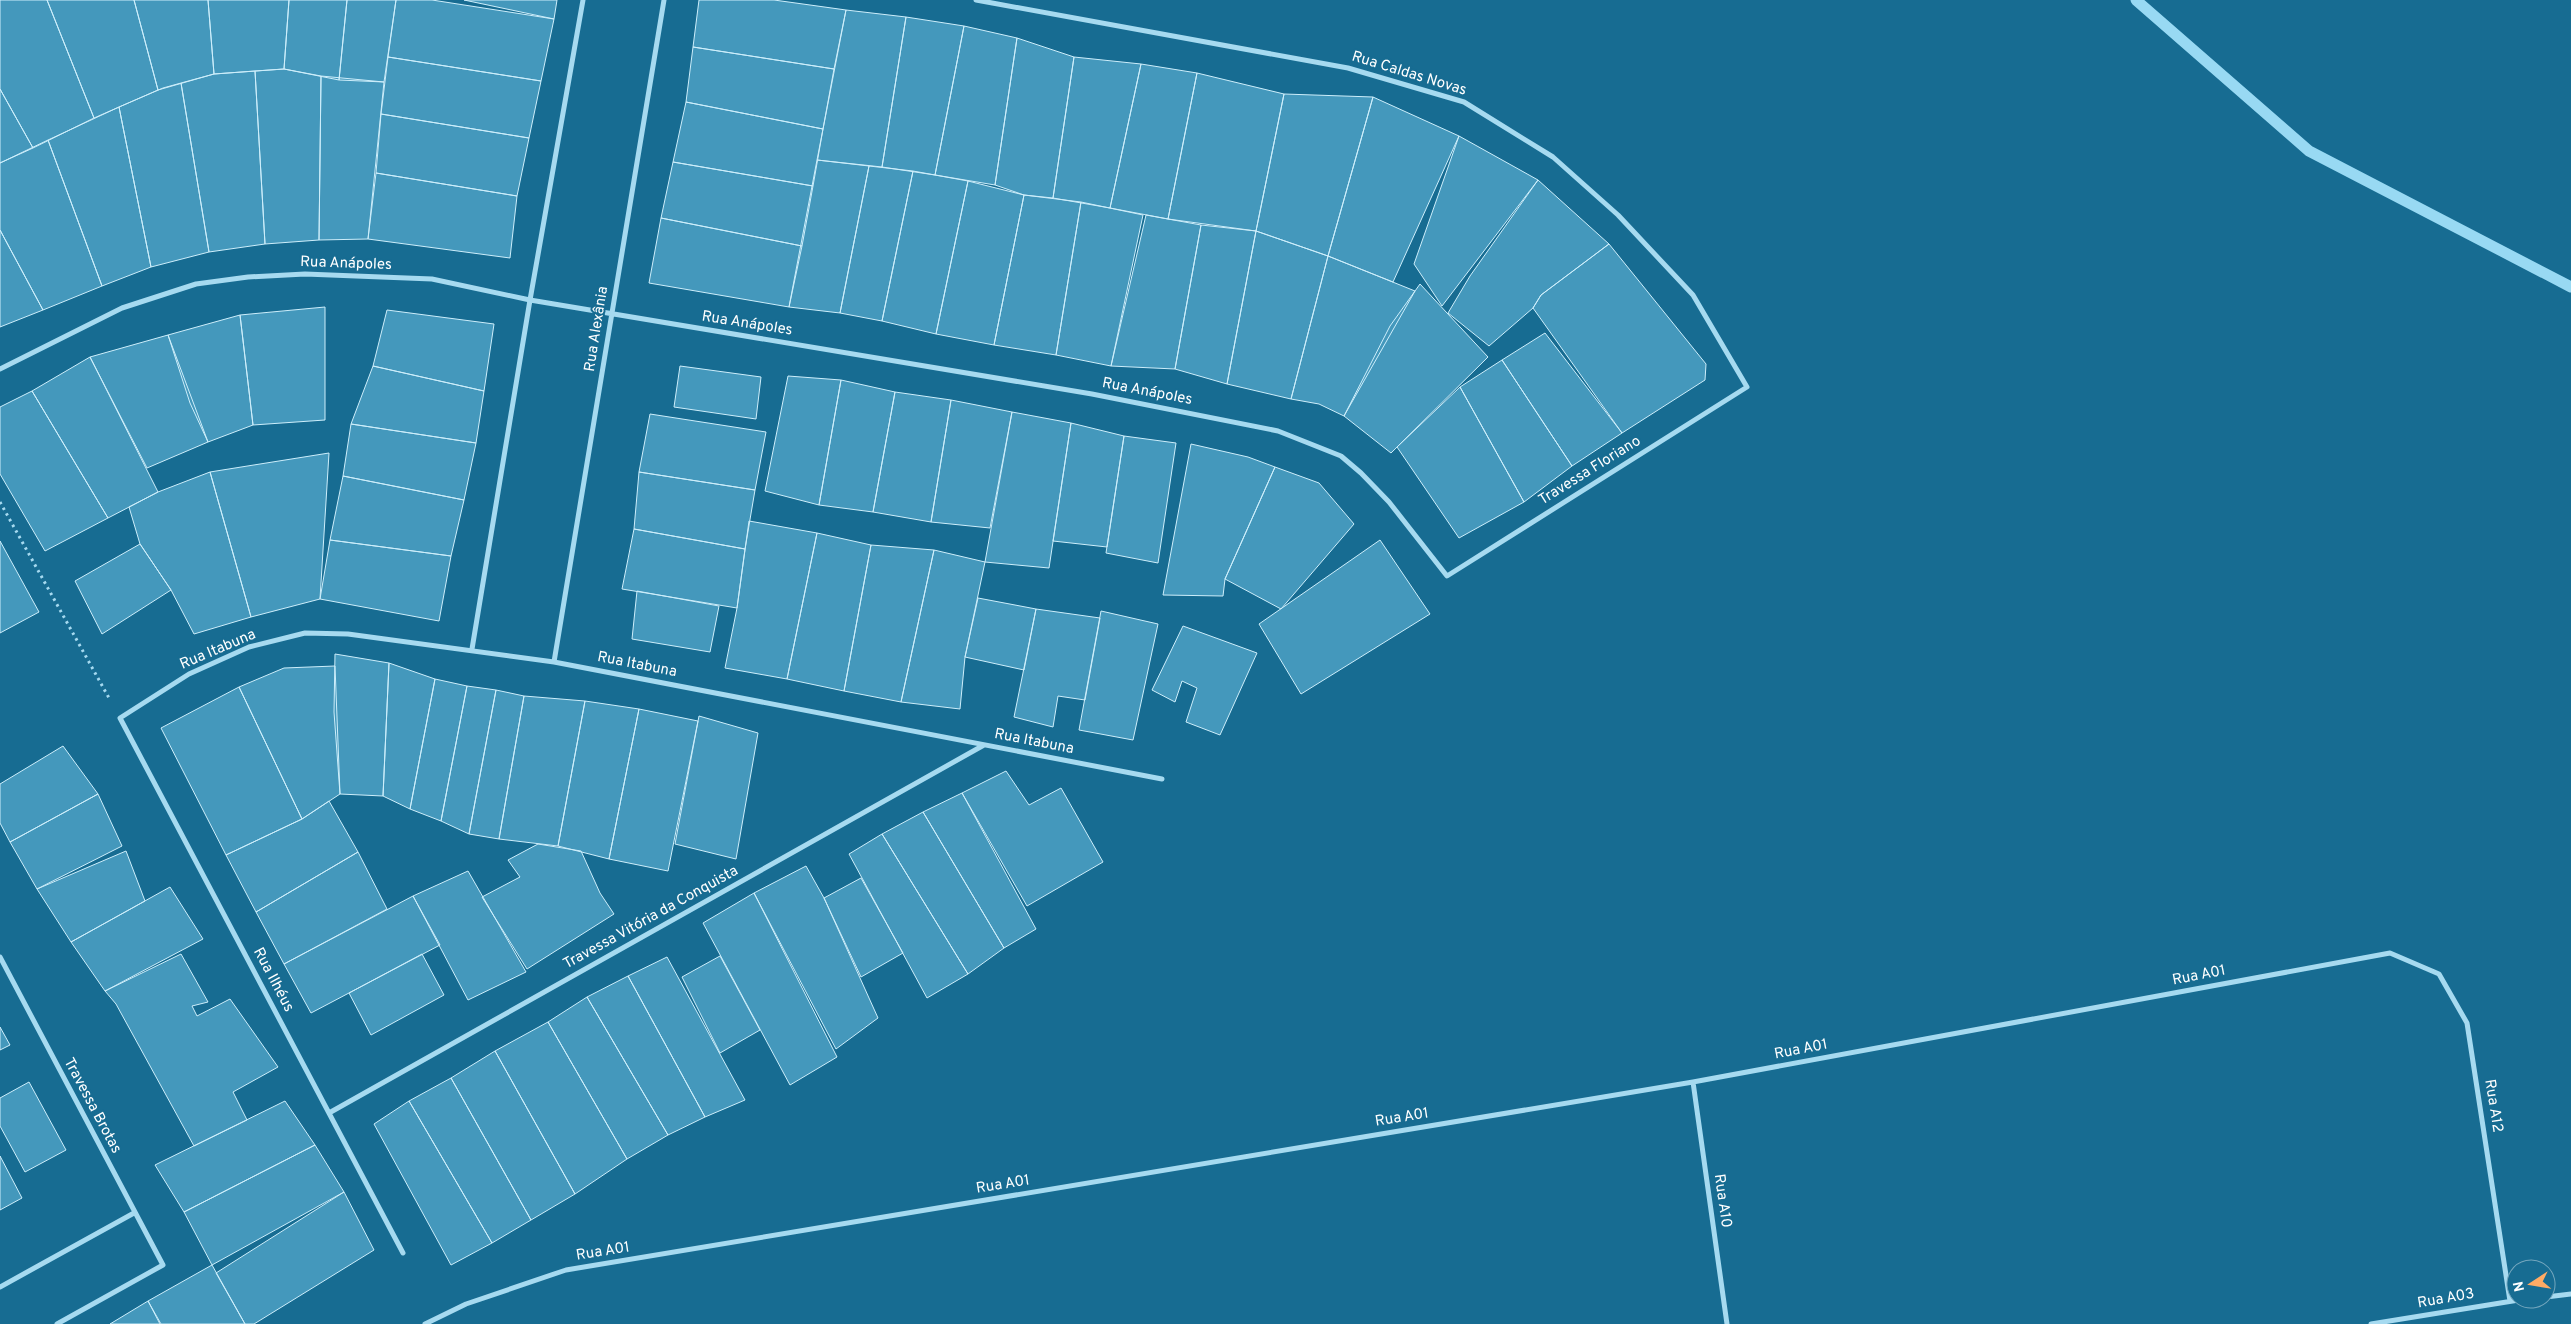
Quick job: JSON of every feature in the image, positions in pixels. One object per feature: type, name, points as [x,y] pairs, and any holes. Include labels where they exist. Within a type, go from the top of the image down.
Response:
[{"type":"street","points":[[472,649],[530,300],[583,0]]},
{"type":"street","name":"Rua Alexânia","points":[[554,662],[664,0]]},
{"type":"street","name":"Rua Caldas Novas","points":[[976,0],[1348,68],[1464,102],[1553,157],[1618,215],[1693,295],[1747,387]]},
{"type":"street","name":"Rua Anápoles","points":[[0,369],[122,308],[196,284],[240,278],[304,274],[432,279],[612,315],[1092,394],[1278,430],[1342,456],[1389,502],[1447,576]]},
{"type":"street","name":"Travessa Floriano","points":[[1447,576],[1747,387]]},
{"type":"street","name":"Rua Itabuna","points":[[120,718],[189,674],[249,647],[305,633],[348,634],[472,649],[554,662],[1162,779]]},
{"type":"street","name":"Rua Ilhéus","points":[[120,718],[403,1253]]},
{"type":"street","name":"Travessa Vitória da Conquista","points":[[329,1113],[984,745]]},
{"type":"street","name":"Rua A01","points":[[425,1324],[466,1304],[566,1270],[1693,1082],[2390,953]]},
{"type":"street","name":"Rua A12","points":[[2390,953],[2439,974],[2467,1023],[2506,1275]]},
{"type":"street","name":"Travessa Brotas","points":[[0,958],[163,1265],[57,1324]]},
{"type":"street","name":"Rua A10","points":[[1693,1082],[1727,1324]]},
{"type":"street","points":[[0,1287],[134,1213]]},
{"type":"street","points":[[2556,1295],[2571,1294]]},
{"type":"street","name":"Rua A03","points":[[2372,1324],[2506,1302]]},
{"type":"path","points":[[0,502],[120,718]]},
{"type":"building","points":[[0,0],[47,0],[94,118],[33,148],[0,89]]},
{"type":"building","points":[[47,0],[134,0],[158,90],[94,118]]},
{"type":"building","points":[[134,0],[208,0],[214,74],[158,90]]},
{"type":"building","points":[[208,0],[289,0],[284,69],[214,74]]},
{"type":"building","points":[[289,0],[347,0],[339,80],[284,69]]},
{"type":"building","points":[[347,0],[396,0],[384,82],[339,80]]},
{"type":"building","points":[[396,0],[432,0],[554,19],[541,81],[388,57]]},
{"type":"building","points":[[464,0],[557,0],[554,19]]},
{"type":"building","points":[[699,0],[774,0],[846,10],[834,69],[693,47]]},
{"type":"building","points":[[846,10],[906,17],[882,167],[817,160]]},
{"type":"building","points":[[906,17],[964,26],[935,175],[882,167]]},
{"type":"building","points":[[964,26],[1017,38],[995,185],[935,175]]},
{"type":"building","points":[[1017,38],[1074,57],[1053,198],[1024,195],[995,185]]},
{"type":"building","points":[[693,47],[834,69],[823,129],[686,102]]},
{"type":"building","points":[[388,57],[541,81],[529,138],[381,114]]},
{"type":"building","points":[[1074,57],[1141,64],[1110,208],[1053,198]]},
{"type":"building","points":[[1141,64],[1197,73],[1168,219],[1110,208]]},
{"type":"building","points":[[284,69],[321,76],[319,240],[265,244],[255,71]]},
{"type":"building","points":[[255,71],[265,244],[209,252],[181,83],[214,74]]},
{"type":"building","points":[[1197,73],[1284,94],[1256,231],[1168,219]]},
{"type":"building","points":[[321,76],[384,82],[368,239],[319,240]]},
{"type":"building","points":[[181,83],[209,252],[151,267],[119,107],[163,88]]},
{"type":"building","points":[[0,89],[33,148],[0,163]]},
{"type":"building","points":[[1284,94],[1373,97],[1328,256],[1256,231]]},
{"type":"building","points":[[1373,97],[1459,136],[1393,282],[1328,256]]},
{"type":"building","points":[[686,102],[823,129],[813,186],[673,162]]},
{"type":"building","points":[[119,107],[151,267],[102,286],[48,140]]},
{"type":"building","points":[[381,114],[529,138],[517,196],[376,173]]},
{"type":"building","points":[[1459,136],[1538,180],[1442,306],[1414,264]]},
{"type":"building","points":[[48,140],[102,286],[43,310],[0,230],[0,163]]},
{"type":"building","points":[[817,160],[869,166],[840,313],[789,307]]},
{"type":"building","points":[[673,162],[813,186],[802,246],[661,218]]},
{"type":"building","points":[[869,166],[913,171],[882,321],[840,313]]},
{"type":"building","points":[[913,171],[968,181],[936,334],[882,321]]},
{"type":"building","points":[[376,173],[517,196],[510,258],[368,239]]},
{"type":"building","points":[[1538,180],[1609,244],[1541,295],[1533,308],[1489,346],[1448,313],[1470,276]]},
{"type":"building","points":[[968,181],[1024,195],[994,345],[936,334]]},
{"type":"building","points":[[1024,195],[1081,202],[1056,355],[994,345]]},
{"type":"building","points":[[1081,202],[1143,215],[1111,366],[1056,355]]},
{"type":"building","points":[[1146,215],[1201,225],[1175,369],[1111,366]]},
{"type":"building","points":[[661,218],[802,246],[789,307],[649,283]]},
{"type":"building","points":[[1201,225],[1256,231],[1227,384],[1175,369]]},
{"type":"building","points":[[0,230],[43,310],[0,327]]},
{"type":"building","points":[[1256,231],[1328,256],[1291,399],[1227,384]]},
{"type":"building","points":[[1609,244],[1706,364],[1705,380],[1622,433],[1533,308],[1541,295]]},
{"type":"building","points":[[1328,256],[1415,291],[1344,416],[1319,404],[1291,399]]},
{"type":"building","points":[[1420,284],[1488,357],[1391,453],[1344,416],[1390,326]]},
{"type":"building","points":[[325,307],[325,420],[253,425],[240,315]]},
{"type":"building","points":[[387,310],[494,324],[484,391],[373,366]]},
{"type":"building","points":[[240,315],[253,425],[208,442],[190,403],[168,335]]},
{"type":"building","points":[[1545,333],[1622,433],[1572,466],[1502,360]]},
{"type":"building","points":[[168,335],[208,442],[147,468],[90,357]]},
{"type":"building","points":[[90,357],[158,492],[108,518],[32,391]]},
{"type":"building","points":[[1502,360],[1572,466],[1524,502],[1460,387]]},
{"type":"building","points":[[373,366],[484,391],[476,443],[351,424]]},
{"type":"building","points":[[680,366],[761,377],[756,419],[674,407]]},
{"type":"building","points":[[788,376],[841,380],[819,505],[765,491]]},
{"type":"building","points":[[841,380],[895,392],[873,512],[819,505]]},
{"type":"building","points":[[1460,387],[1524,502],[1459,538],[1397,447]]},
{"type":"building","points":[[32,391],[108,518],[45,551],[0,474],[0,407]]},
{"type":"building","points":[[895,392],[951,400],[931,522],[873,512]]},
{"type":"building","points":[[951,400],[1012,412],[990,528],[931,522]]},
{"type":"building","points":[[1012,412],[1071,423],[1049,568],[985,562]]},
{"type":"building","points":[[650,414],[766,432],[755,490],[639,472]]},
{"type":"building","points":[[1071,423],[1124,436],[1107,547],[1053,541]]},
{"type":"building","points":[[351,424],[476,443],[464,500],[343,476]]},
{"type":"building","points":[[1124,436],[1176,443],[1158,563],[1106,553]]},
{"type":"building","points":[[1191,444],[1248,457],[1275,467],[1225,579],[1223,596],[1163,595]]},
{"type":"building","points":[[329,453],[320,599],[251,617],[210,472]]},
{"type":"building","points":[[1275,467],[1319,483],[1354,524],[1281,609],[1225,579]]},
{"type":"building","points":[[210,472],[251,617],[194,634],[171,590],[140,544],[129,507],[158,492]]},
{"type":"building","points":[[639,472],[755,490],[745,549],[634,529]]},
{"type":"building","points":[[343,476],[464,500],[451,556],[330,540]]},
{"type":"building","points":[[749,521],[817,533],[787,679],[725,668],[737,608]]},
{"type":"building","points":[[634,529],[745,549],[737,608],[622,589]]},
{"type":"building","points":[[817,533],[871,545],[844,691],[787,679]]},
{"type":"building","points":[[330,540],[451,556],[439,621],[320,599]]},
{"type":"building","points":[[1380,540],[1430,614],[1301,694],[1259,624]]},
{"type":"building","points":[[0,541],[39,612],[0,633]]},
{"type":"building","points":[[140,544],[171,590],[102,634],[75,581]]},
{"type":"building","points":[[871,545],[934,550],[901,702],[844,691]]},
{"type":"building","points":[[934,550],[985,562],[965,657],[960,709],[901,702]]},
{"type":"building","points":[[637,591],[719,606],[710,652],[632,639]]},
{"type":"building","points":[[978,598],[1036,609],[1024,670],[965,657]]},
{"type":"building","points":[[1036,609],[1100,618],[1085,700],[1058,696],[1053,727],[1014,717]]},
{"type":"building","points":[[1101,611],[1158,624],[1133,740],[1079,730]]},
{"type":"building","points":[[1183,626],[1257,653],[1220,735],[1186,722],[1197,688],[1182,681],[1175,702],[1152,690]]},
{"type":"building","points":[[335,654],[389,663],[383,796],[340,794],[334,712]]},
{"type":"building","points":[[389,663],[435,679],[410,809],[383,796]]},
{"type":"building","points":[[335,666],[340,794],[302,819],[239,687],[284,668]]},
{"type":"building","points":[[435,679],[467,686],[441,821],[410,809]]},
{"type":"building","points":[[467,686],[496,690],[469,834],[441,821]]},
{"type":"building","points":[[239,687],[302,819],[226,855],[161,728]]},
{"type":"building","points":[[496,690],[524,696],[499,839],[469,834]]},
{"type":"building","points":[[524,696],[585,701],[558,846],[499,839]]},
{"type":"building","points":[[585,701],[639,709],[609,859],[558,846]]},
{"type":"building","points":[[639,709],[698,721],[668,871],[609,859]]},
{"type":"building","points":[[699,716],[758,733],[736,859],[675,844]]},
{"type":"building","points":[[63,746],[98,794],[10,842],[0,823],[0,784]]},
{"type":"building","points":[[1006,771],[1029,805],[1061,788],[1103,862],[1027,906],[962,793]]},
{"type":"building","points":[[962,793],[1036,929],[1004,948],[923,812]]},
{"type":"building","points":[[98,794],[122,846],[37,889],[10,842]]},
{"type":"building","points":[[329,801],[358,852],[256,912],[226,855],[302,819]]},
{"type":"building","points":[[923,812],[1004,948],[968,974],[882,834]]},
{"type":"building","points":[[882,834],[968,974],[927,998],[849,854]]},
{"type":"building","points":[[538,844],[581,851],[600,893],[614,914],[527,969],[482,897],[520,877],[508,860]]},
{"type":"building","points":[[126,851],[145,901],[71,942],[37,889]]},
{"type":"building","points":[[358,852],[387,909],[284,964],[256,912]]},
{"type":"building","points":[[806,866],[824,898],[878,1018],[836,1049],[754,893]]},
{"type":"building","points":[[468,871],[526,972],[468,1000],[413,896]]},
{"type":"building","points":[[861,878],[903,953],[861,977],[824,898]]},
{"type":"building","points":[[170,887],[203,939],[105,991],[71,942]]},
{"type":"building","points":[[754,893],[837,1057],[790,1085],[703,923]]},
{"type":"building","points":[[413,896],[440,945],[311,1013],[284,964]]},
{"type":"building","points":[[181,954],[208,1002],[192,1006],[197,1016],[230,999],[278,1067],[233,1092],[247,1120],[194,1146],[116,1004],[105,991]]},
{"type":"building","points":[[422,954],[444,995],[371,1035],[349,993]]},
{"type":"building","points":[[720,956],[760,1030],[720,1053],[682,977]]},
{"type":"building","points":[[667,957],[745,1100],[705,1117],[628,976]]},
{"type":"building","points":[[628,976],[705,1117],[668,1135],[587,997]]},
{"type":"building","points":[[587,997],[668,1135],[627,1159],[548,1022]]},
{"type":"building","points":[[548,1022],[627,1159],[575,1194],[495,1051]]},
{"type":"building","points":[[0,1027],[10,1045],[0,1050]]},
{"type":"building","points":[[495,1051],[575,1194],[531,1220],[451,1078]]},
{"type":"building","points":[[451,1078],[531,1220],[492,1243],[409,1101]]},
{"type":"building","points":[[29,1082],[66,1150],[25,1172],[0,1126],[0,1098]]},
{"type":"building","points":[[285,1101],[315,1145],[184,1212],[155,1165]]},
{"type":"building","points":[[409,1101],[492,1243],[451,1265],[374,1124]]},
{"type":"building","points":[[315,1145],[344,1192],[212,1265],[184,1212]]},
{"type":"building","points":[[0,1156],[22,1198],[0,1210]]},
{"type":"building","points":[[344,1192],[374,1250],[254,1324],[245,1324],[216,1273]]},
{"type":"building","points":[[212,1265],[245,1324],[161,1324],[148,1301]]},
{"type":"building","points":[[148,1301],[160,1324],[110,1324]]},
{"type":"waterway","points":[[2136,0],[2309,151],[2571,287]]}]
